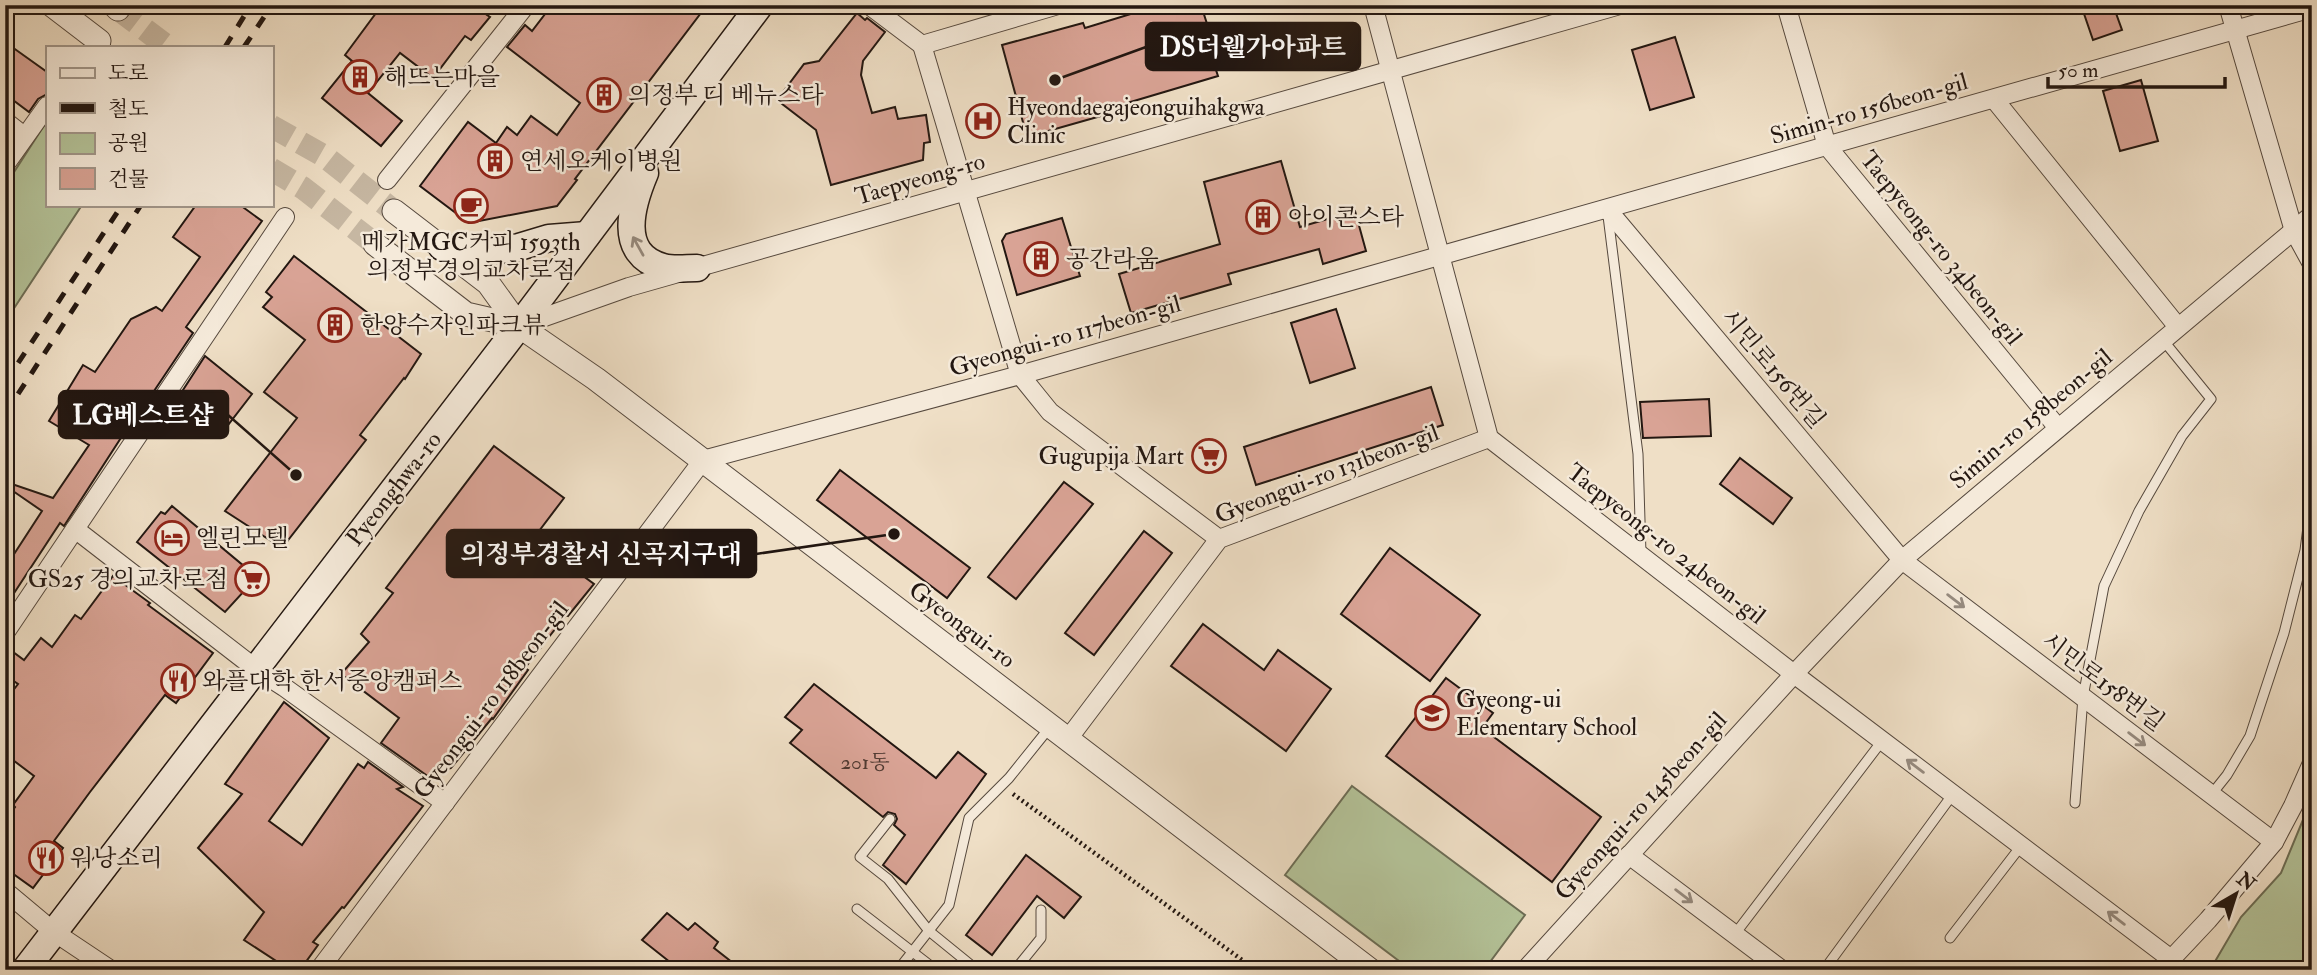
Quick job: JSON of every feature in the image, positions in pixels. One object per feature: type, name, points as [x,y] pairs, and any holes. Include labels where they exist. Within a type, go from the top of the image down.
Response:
[{"type":"main road","name":"Pyeonghwa-ro","points":[[25,970],[519,326],[760,5]]},
{"type":"main road","points":[[662,136],[636,195],[631,224],[632,236],[642,255],[652,262],[665,268],[697,268]]},
{"type":"main road","points":[[442,247],[462,252],[488,252],[520,247],[549,238],[587,235]]},
{"type":"street","points":[[52,5],[99,41]]},
{"type":"street","points":[[387,180],[526,5]]},
{"type":"street","points":[[869,5],[922,45],[1020,374],[1050,412],[1219,539]]},
{"type":"street","points":[[922,45],[1034,9],[1058,5]]},
{"type":"street","points":[[1373,5],[1489,438]]},
{"type":"street","name":"Taepyeong-ro","points":[[519,326],[629,287],[1620,5]]},
{"type":"street","name":"Taepyeong-ro 34beon-gil","points":[[1786,5],[1827,146],[2058,428]]},
{"type":"street","points":[[2228,5],[2294,230],[2312,264]]},
{"type":"street","name":"Simin-ro 156beon-gil","points":[[1440,256],[2312,8]]},
{"type":"street","points":[[1994,99],[2178,327]]},
{"type":"street","points":[[5,165],[46,107]]},
{"type":"street","points":[[5,121],[24,136]]},
{"type":"street","name":"시민로156번길","points":[[1607,209],[1902,560]]},
{"type":"street","name":"Gyeongui-ro","points":[[394,211],[488,283],[519,326],[596,379],[1370,970]]},
{"type":"street","name":"Simin-ro 158beon-gil","points":[[1794,674],[1902,560],[2312,215]]},
{"type":"street","points":[[5,633],[285,217]]},
{"type":"street","name":"Gyeongui-ro","points":[[375,244],[466,314],[519,326]]},
{"type":"street","name":"Gyeongui-ro 117beon-gil","points":[[703,460],[1440,256]]},
{"type":"street","name":"Taepyeong-ro 24beon-gil","points":[[1489,438],[2021,846],[2166,965]]},
{"type":"street","name":"Gyeongui-ro 131beon-gil","points":[[1060,732],[1219,539],[1489,438]]},
{"type":"street","name":"Gyeongui-ro 118beon-gil","points":[[319,970],[703,460]]},
{"type":"street","points":[[75,529],[256,669],[445,803]]},
{"type":"street","name":"시민로158번길","points":[[1902,560],[2274,842]]},
{"type":"street","name":"Gyeongui-ro 145beon-gil","points":[[1525,970],[1794,674]]},
{"type":"street","points":[[2166,965],[2274,842],[2312,763]]},
{"type":"street","points":[[1629,856],[1782,970]]},
{"type":"street","points":[[5,891],[54,932],[111,970]]},
{"type":"lane","points":[[1607,209],[1638,454],[1641,555]]},
{"type":"lane","points":[[2075,803],[2083,697],[2104,586],[2139,511],[2182,436],[2211,399],[2163,340]]},
{"type":"lane","points":[[2211,795],[2227,775],[2250,736],[2284,633],[2305,550],[2312,496]]},
{"type":"lane","points":[[898,970],[949,905],[969,818],[1060,732]]},
{"type":"lane","points":[[1735,934],[1882,741]]},
{"type":"lane","points":[[1824,970],[1953,794]]},
{"type":"lane","points":[[890,819],[860,857],[888,879],[929,931],[977,970]]},
{"type":"lane","points":[[1950,938],[2021,846]]},
{"type":"lane","points":[[857,909],[936,970]]},
{"type":"lane","points":[[1015,970],[1041,938],[1041,910]]},
{"type":"path","points":[[1001,785],[1256,970]]},
{"type":"green space","points":[[46,123],[46,206],[81,206],[5,322],[5,186]]},
{"type":"green space","points":[[1352,786],[1525,915],[1484,970],[1411,970],[1285,875]]},
{"type":"green space","points":[[2312,798],[2312,970],[2210,970],[2241,917],[2281,873]]},
{"type":"building","points":[[382,5],[494,5],[487,15],[490,17],[471,40],[465,36],[433,78],[400,53],[368,93],[402,121],[381,146],[322,98],[352,61],[345,55]]},
{"type":"building","points":[[552,5],[707,5],[557,206],[469,223],[420,186],[468,122],[496,143],[507,127],[517,135],[531,116],[557,135],[580,103],[507,47],[525,25],[532,31]]},
{"type":"building","points":[[1160,5],[1201,5],[1221,68],[1216,70],[1218,76],[1107,109],[1108,114],[1027,137],[1002,45],[1083,23],[1085,28]]},
{"type":"building","points":[[2081,5],[2113,5],[2122,30],[2093,40]]},
{"type":"building","points":[[857,13],[885,32],[863,61],[861,75],[872,113],[895,107],[898,119],[926,115],[930,142],[924,143],[923,160],[831,185],[816,130],[777,100],[804,64],[819,61]]},
{"type":"building","points":[[1675,37],[1694,97],[1650,110],[1632,50]]},
{"type":"building","points":[[5,42],[46,71],[46,95],[38,99],[29,112],[5,94]]},
{"type":"building","points":[[2141,80],[2158,141],[2120,151],[2103,91]]},
{"type":"building","points":[[1281,161],[1300,227],[1355,211],[1366,251],[1323,264],[1319,249],[1228,274],[1231,284],[1131,313],[1119,274],[1220,244],[1204,182]]},
{"type":"building","points":[[195,206],[241,206],[262,221],[186,327],[193,333],[150,397],[148,396],[64,526],[60,523],[5,607],[5,568],[42,511],[10,489],[12,484],[53,498],[89,445],[49,421],[83,365],[95,372],[131,319],[156,307],[162,311],[200,257],[173,237]]},
{"type":"building","name":"공간라움","points":[[1062,218],[1080,276],[1017,295],[1002,241],[1006,234]]},
{"type":"building","points":[[294,256],[421,354],[405,379],[360,435],[366,440],[282,548],[225,511],[297,418],[264,392],[305,340],[263,307],[272,297],[266,292]]},
{"type":"building","points":[[1336,309],[1355,368],[1310,383],[1291,323]]},
{"type":"building","points":[[205,356],[252,394],[228,425],[183,390]]},
{"type":"building","points":[[1431,387],[1443,425],[1256,485],[1244,447]]},
{"type":"building","points":[[1709,399],[1711,436],[1643,438],[1640,402]]},
{"type":"building","points":[[494,446],[564,498],[533,539],[594,584],[525,668],[528,670],[493,719],[451,768],[429,777],[381,743],[399,718],[341,674],[369,642],[361,634],[393,593],[386,588]]},
{"type":"building","points":[[1740,458],[1792,498],[1773,524],[1720,484]]},
{"type":"building","points":[[840,470],[970,568],[947,598],[817,500]]},
{"type":"building","points":[[1064,482],[1093,504],[1016,599],[988,577]]},
{"type":"building","points":[[172,506],[257,577],[225,612],[137,542],[161,512],[165,514]]},
{"type":"building","points":[[1144,531],[1172,553],[1094,655],[1065,633]]},
{"type":"building","points":[[1390,548],[1480,615],[1430,681],[1341,614]]},
{"type":"building","points":[[113,576],[213,653],[176,703],[165,695],[90,792],[54,841],[63,848],[33,888],[5,868],[5,821],[34,776],[5,754],[5,701],[18,684],[5,675],[5,646],[24,660],[41,638],[52,647],[75,615],[81,619]]},
{"type":"building","points":[[1203,624],[1264,670],[1278,650],[1331,689],[1286,751],[1171,666]]},
{"type":"building","points":[[1446,678],[1493,713],[1482,728],[1601,817],[1552,882],[1386,756]]},
{"type":"building","points":[[814,684],[936,778],[958,752],[986,774],[906,884],[883,865],[905,835],[894,825],[897,819],[895,814],[888,812],[883,817],[790,743],[802,730],[785,717]]},
{"type":"building","points":[[284,702],[329,738],[269,821],[302,845],[358,764],[364,768],[368,762],[403,787],[397,789],[423,806],[344,908],[342,907],[313,942],[318,945],[300,970],[290,970],[244,940],[264,912],[198,848],[242,794],[225,784]]},
{"type":"building","points":[[1026,855],[1081,897],[1064,918],[1037,896],[992,955],[966,935]]},
{"type":"building","points":[[667,913],[688,930],[695,923],[718,942],[714,948],[742,970],[680,970],[642,940]]},
{"type":"tunnel","points":[[118,9],[167,46]]},
{"type":"tunnel","points":[[273,127],[324,156],[394,211]]},
{"type":"tunnel","points":[[273,170],[303,188],[375,244]]},
{"type":"railway","points":[[226,46],[251,5]]},
{"type":"railway","points":[[245,46],[272,5]]},
{"type":"railway","points":[[5,383],[121,206]]},
{"type":"railway","points":[[5,414],[140,206]]},
{"type":"place","name":"해뜨는마을","points":[[360,77]]},
{"type":"place","name":"DS더웰가아파트","points":[[1055,80]]},
{"type":"place","name":"의정부 디 베뉴스타","points":[[604,95]]},
{"type":"place","name":"Hyeondaegajeonguihakgwa Clinic","points":[[983,121]]},
{"type":"place","name":"연세오케이병원","points":[[495,161]]},
{"type":"place","name":"메가MGC커피 1593th 의정부경의교차로점","points":[[471,206]]},
{"type":"place","name":"아이콘스타","points":[[1263,217]]},
{"type":"place","name":"공간라움","points":[[1041,259]]},
{"type":"place","name":"한양수자인파크뷰","points":[[335,325]]},
{"type":"place","name":"Gugupija Mart","points":[[1209,456]]},
{"type":"place","name":"LG베스트샵","points":[[296,475]]},
{"type":"place","name":"의정부경찰서 신곡지구대","points":[[894,534]]},
{"type":"place","name":"엘린모텔","points":[[172,538]]},
{"type":"place","name":"GS25 경의교차로점","points":[[252,579]]},
{"type":"place","name":"와플대학 한서중앙캠퍼스","points":[[178,681]]},
{"type":"place","name":"Gyeong-ui Elementary School","points":[[1432,713]]},
{"type":"place","name":"워낭소리","points":[[46,858]]}]
